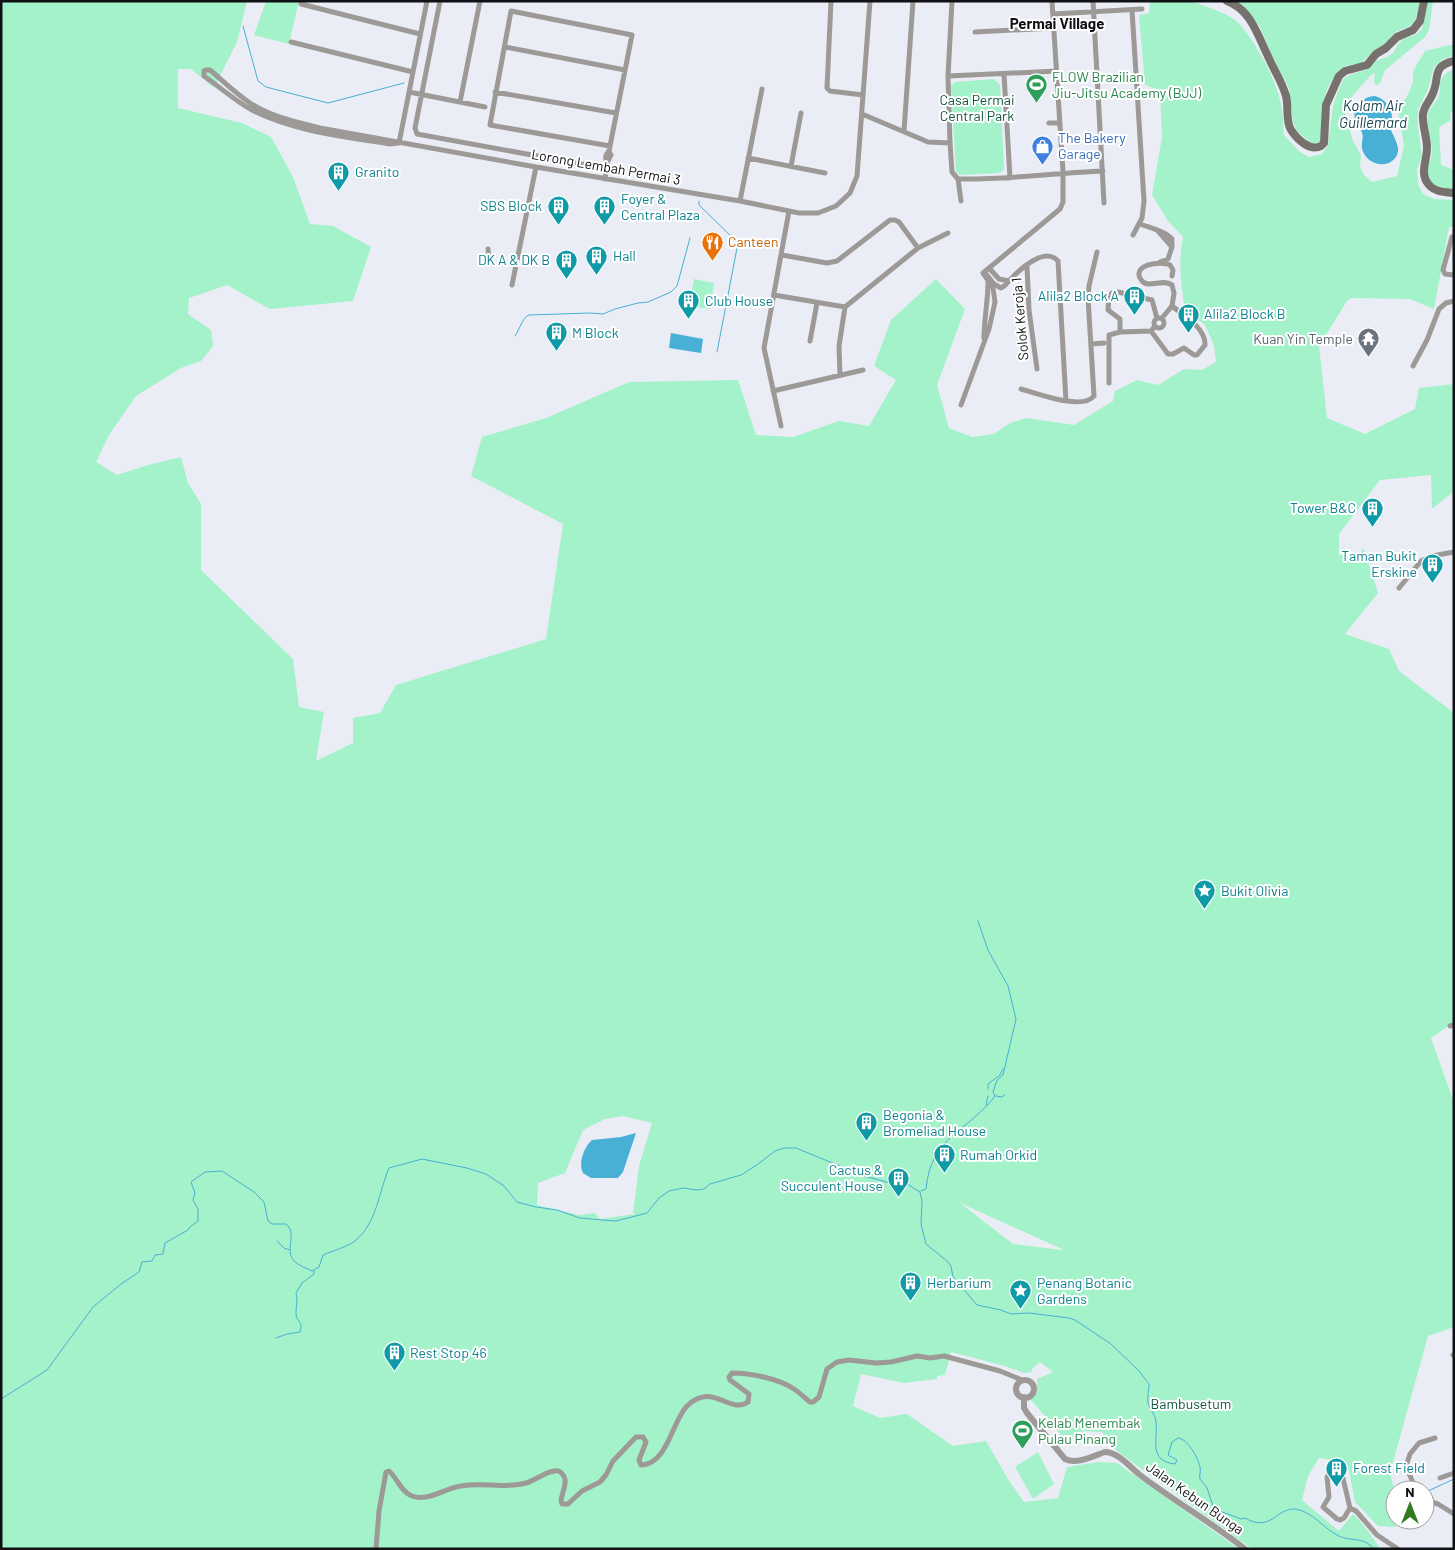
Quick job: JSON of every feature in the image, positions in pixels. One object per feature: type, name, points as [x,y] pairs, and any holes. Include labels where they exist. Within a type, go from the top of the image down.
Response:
[{"type":"main road","points":[[1227,1],[1240,9],[1257,29],[1266,54],[1282,83],[1288,103],[1290,128],[1308,146],[1314,148],[1322,146],[1324,143],[1326,104],[1339,76],[1345,71],[1367,65],[1376,54],[1386,48],[1397,37],[1413,30],[1420,21],[1424,1]]},
{"type":"main road","points":[[1454,62],[1446,64],[1438,70],[1435,89],[1423,115],[1427,146],[1424,176],[1426,182],[1433,189],[1454,192]]},
{"type":"street","points":[[399,143],[427,1]]},
{"type":"street","points":[[440,1],[415,133],[607,165],[620,171]]},
{"type":"street","points":[[460,102],[480,1]]},
{"type":"street","points":[[831,1],[827,88],[830,91],[863,94]]},
{"type":"street","name":"Lorong Lembah Permai 3","points":[[399,143],[789,211],[810,214],[828,210],[850,193],[857,176],[870,1]]},
{"type":"street","points":[[904,131],[913,1]]},
{"type":"street","points":[[952,1],[948,76],[950,144],[952,172],[958,179],[961,201]]},
{"type":"street","points":[[961,405],[984,341],[988,282],[983,274],[1060,209],[1063,202],[1063,172],[1052,1]]},
{"type":"street","points":[[1093,1],[1104,203]]},
{"type":"street","points":[[301,4],[420,34]]},
{"type":"street","points":[[1053,14],[1142,9]]},
{"type":"street","points":[[1132,10],[1144,201],[1142,218],[1133,235]]},
{"type":"street","points":[[605,178],[632,35],[514,11],[511,12],[490,125],[609,149]]},
{"type":"street","points":[[975,32],[1054,28]]},
{"type":"street","points":[[291,42],[412,72]]},
{"type":"street","points":[[504,47],[625,70]]},
{"type":"street","points":[[210,70],[251,104],[288,120],[399,143],[390,144],[318,131],[265,116],[250,109],[227,93],[204,76],[204,71],[210,70]]},
{"type":"street","points":[[948,76],[1057,71]]},
{"type":"street","points":[[1004,74],[1010,178]]},
{"type":"street","points":[[740,201],[762,89]]},
{"type":"street","points":[[408,92],[486,107]]},
{"type":"street","points":[[495,92],[616,113]]},
{"type":"street","points":[[791,166],[801,113]]},
{"type":"street","points":[[862,114],[928,142],[950,144]]},
{"type":"street","points":[[1049,124],[1060,123]]},
{"type":"street","points":[[748,158],[825,173]]},
{"type":"street","points":[[512,285],[536,167]]},
{"type":"street","points":[[958,179],[1010,178],[1063,172],[1103,171]]},
{"type":"street","points":[[781,426],[764,348],[789,211]]},
{"type":"street","points":[[782,255],[827,263],[837,261],[886,221],[895,220],[899,222],[918,248]]},
{"type":"street","points":[[1110,382],[1109,336],[1120,332],[1150,331],[1155,326],[1154,322],[1172,306],[1174,294],[1172,285],[1165,282],[1144,283],[1140,280],[1139,276],[1140,270],[1143,266],[1162,262],[1170,265],[1173,270],[1172,276],[1169,282],[1166,283],[1144,284],[1140,279],[1139,274],[1142,267],[1168,260],[1172,239],[1169,235],[1140,224]]},
{"type":"street","points":[[840,375],[839,346],[845,307],[918,248],[948,233]]},
{"type":"street","points":[[1454,236],[1452,237],[1443,270],[1445,274],[1454,275]]},
{"type":"street","points":[[488,249],[489,260]]},
{"type":"street","points":[[1021,389],[1066,401],[1086,402],[1094,396],[1088,298],[1097,252]]},
{"type":"street","points":[[987,270],[999,279],[1009,281],[1038,257],[1049,255],[1054,257],[1059,266],[1059,307],[1066,401]]},
{"type":"street","name":"Solok Keroja 1","points":[[1027,266],[1029,310],[1036,369]]},
{"type":"street","points":[[1120,332],[1120,319],[1108,310],[1109,297],[1112,293],[1118,292],[1152,300],[1160,318],[1164,321],[1163,326],[1159,328],[1155,326]]},
{"type":"street","points":[[774,296],[845,307]]},
{"type":"street","points":[[1413,366],[1427,340],[1439,309],[1446,303],[1454,301]]},
{"type":"street","points":[[810,341],[818,303]]},
{"type":"street","points":[[1150,331],[1168,354],[1173,354],[1184,348],[1194,355],[1202,350],[1205,345],[1203,336],[1194,324],[1172,306]]},
{"type":"street","points":[[1092,344],[1104,343]]},
{"type":"street","points":[[773,390],[863,370]]},
{"type":"street","points":[[1399,588],[1421,561],[1432,556],[1454,552]]},
{"type":"street","points":[[376,1549],[380,1502],[386,1472],[389,1471],[410,1495],[423,1498],[459,1486],[516,1485],[551,1471],[558,1471],[566,1480],[561,1502],[562,1504],[568,1504],[582,1490],[600,1482],[613,1461],[636,1437],[643,1437],[646,1442],[639,1463],[645,1465],[653,1460],[663,1450],[679,1415],[687,1405],[709,1395],[736,1405],[748,1402],[749,1394],[730,1380],[729,1377],[732,1373],[756,1375],[779,1381],[794,1388],[810,1402],[819,1397],[826,1369],[837,1362],[848,1360],[876,1363],[891,1362],[917,1356],[930,1358],[944,1356],[1000,1371],[1022,1380],[1031,1381],[1034,1386],[1032,1395],[1024,1398],[1016,1390],[1022,1380]]},
{"type":"street","name":"Jalan Kebun Bunga","points":[[1024,1398],[1024,1408],[1027,1413],[1065,1459],[1071,1461],[1110,1452],[1245,1549]]},
{"type":"street","points":[[1412,1480],[1406,1466],[1410,1454],[1419,1442],[1436,1438]]},
{"type":"street","points":[[1337,1470],[1342,1474],[1350,1508],[1340,1520],[1324,1509],[1324,1505],[1329,1497],[1327,1477],[1332,1471],[1337,1470]]},
{"type":"street","points":[[1440,1478],[1454,1473]]},
{"type":"street","points":[[1435,1503],[1454,1514]]},
{"type":"street","points":[[1350,1508],[1356,1511],[1377,1535],[1398,1549]]},
{"type":"green space","name":"Bambusetum","points":[[1,1],[247,1],[237,42],[214,88],[191,69],[178,69],[178,108],[242,123],[271,137],[293,177],[310,224],[333,226],[371,247],[353,301],[270,309],[227,285],[189,298],[188,314],[211,330],[213,346],[201,361],[181,368],[136,396],[109,435],[96,462],[117,475],[181,457],[188,483],[201,504],[201,570],[293,659],[299,707],[324,712],[316,761],[353,743],[353,718],[380,713],[396,685],[546,639],[563,524],[471,476],[482,437],[546,418],[629,382],[738,380],[756,435],[793,437],[839,421],[869,426],[896,380],[874,366],[891,320],[936,279],[965,309],[937,385],[949,428],[972,437],[994,434],[1010,423],[1026,418],[1074,425],[1113,401],[1115,391],[1137,380],[1158,385],[1184,369],[1202,370],[1216,362],[1214,345],[1205,325],[1185,310],[1180,265],[1183,237],[1168,221],[1152,195],[1162,137],[1160,90],[1145,85],[1139,15],[1149,13],[1150,1],[1188,1],[1225,14],[1235,20],[1255,45],[1274,81],[1281,104],[1284,135],[1300,152],[1309,157],[1322,154],[1328,145],[1333,105],[1343,79],[1365,70],[1376,61],[1387,57],[1393,53],[1403,39],[1417,34],[1422,29],[1428,1],[1433,1],[1429,30],[1425,37],[1385,70],[1377,86],[1374,82],[1375,73],[1370,76],[1349,100],[1345,114],[1353,141],[1361,155],[1360,167],[1364,175],[1372,182],[1397,176],[1404,146],[1398,109],[1407,97],[1413,82],[1413,71],[1425,51],[1454,44],[1454,56],[1443,59],[1434,67],[1428,89],[1418,110],[1422,156],[1417,170],[1418,184],[1423,194],[1434,199],[1454,200],[1454,227],[1449,227],[1434,309],[1410,299],[1351,298],[1347,301],[1319,346],[1327,418],[1365,434],[1415,409],[1419,388],[1454,384],[1454,491],[1432,509],[1431,475],[1380,480],[1339,534],[1339,555],[1361,552],[1364,549],[1378,593],[1345,634],[1389,649],[1399,671],[1454,713],[1454,1022],[1431,1038],[1454,1103],[1454,1327],[1428,1336],[1390,1473],[1392,1480],[1385,1480],[1385,1526],[1378,1526],[1355,1502],[1348,1466],[1339,1461],[1319,1458],[1308,1476],[1302,1500],[1339,1531],[1353,1514],[1380,1549],[1252,1549],[1117,1451],[1102,1432],[1083,1431],[1068,1443],[1031,1400],[1037,1393],[1037,1379],[1053,1372],[1040,1362],[1032,1369],[1032,1372],[1024,1373],[951,1352],[945,1375],[937,1376],[937,1379],[904,1383],[861,1374],[853,1406],[880,1418],[907,1414],[953,1446],[986,1441],[1024,1502],[1058,1498],[1067,1467],[1098,1462],[1117,1463],[1239,1549],[1,1549]],"holes":[[[623,1116],[652,1123],[639,1166],[633,1213],[635,1214],[600,1219],[595,1213],[579,1215],[537,1205],[538,1183],[565,1173],[583,1130],[605,1119]],[[960,1203],[1062,1249],[1013,1244]]]},
{"type":"green space","points":[[266,1],[299,1],[289,44],[254,35]]},
{"type":"green space","points":[[1235,1],[1420,1],[1415,21],[1408,27],[1397,31],[1385,44],[1376,49],[1361,63],[1345,66],[1337,72],[1327,89],[1322,107],[1321,141],[1311,143],[1297,131],[1293,122],[1289,88],[1271,54],[1260,27],[1243,6]]},
{"type":"green space","points":[[1454,69],[1454,112],[1451,112],[1450,121],[1439,127],[1441,165],[1454,170],[1454,189],[1447,189],[1431,183],[1429,176],[1428,168],[1432,149],[1428,115],[1440,93],[1441,79]]},
{"type":"green space","name":"Casa Permai Central Park","points":[[994,79],[1000,85],[1004,169],[1000,173],[960,175],[956,171],[951,86],[955,82]]},
{"type":"green space","points":[[694,279],[714,283],[710,309],[689,306]]},
{"type":"green space","points":[[1038,1452],[1054,1484],[1033,1499],[1015,1467]]},
{"type":"water","name":"Kolam Air Guillemard","points":[[1375,96],[1383,100],[1390,109],[1392,117],[1391,129],[1398,150],[1396,157],[1392,161],[1383,164],[1369,160],[1363,153],[1363,135],[1354,114],[1362,100]]},
{"type":"water","points":[[671,333],[703,339],[701,353],[669,348]]},
{"type":"water","points":[[636,1133],[623,1172],[618,1178],[591,1178],[583,1173],[581,1165],[583,1155],[592,1140],[621,1137]]},
{"type":"waterway","points":[[243,26],[258,81],[266,87],[328,103],[404,83]]},
{"type":"waterway","points":[[699,201],[699,205],[738,243],[717,352]]},
{"type":"waterway","points":[[695,222],[698,215]]},
{"type":"waterway","points":[[515,336],[523,321],[529,315],[603,314],[615,309],[648,302],[671,292],[677,286],[690,238]]},
{"type":"waterway","points":[[921,1191],[926,1189],[929,1171],[943,1145],[974,1118],[995,1096],[993,1092],[997,1080],[1003,1075],[1016,1019],[1008,986],[988,950],[978,921]]},
{"type":"waterway","points":[[988,1089],[988,1084],[1000,1075],[1003,1069]]},
{"type":"waterway","points":[[996,1096],[1002,1097],[1005,1095]]},
{"type":"waterway","points":[[986,1105],[988,1096]]},
{"type":"waterway","points":[[1,1399],[47,1370],[93,1307],[139,1272],[142,1262],[152,1261],[155,1255],[163,1254],[165,1243],[188,1230],[198,1221],[198,1209],[193,1200],[195,1193],[191,1182],[205,1172],[222,1171],[254,1192],[264,1202],[268,1221],[272,1224],[286,1224],[289,1228],[291,1232],[290,1252],[294,1261],[312,1271],[319,1267],[323,1255],[352,1243],[362,1234],[373,1216],[389,1168],[422,1159],[467,1168],[486,1174],[504,1186],[517,1202],[557,1210],[580,1218],[616,1221],[647,1213],[659,1198],[669,1191],[683,1188],[704,1189],[710,1184],[741,1175],[775,1151],[784,1148],[796,1148],[864,1176],[894,1184],[907,1184],[920,1192],[922,1201],[921,1224],[926,1244],[947,1261],[951,1266],[953,1277],[977,1305],[1011,1314],[1029,1313],[1069,1318],[1111,1344],[1139,1371],[1149,1384],[1148,1403],[1155,1416],[1156,1448],[1161,1459],[1175,1464],[1177,1460],[1168,1455],[1172,1442],[1178,1438],[1182,1439],[1197,1459],[1200,1468],[1200,1479],[1207,1488],[1214,1509],[1241,1519],[1245,1518],[1261,1523],[1273,1519],[1288,1510],[1301,1510],[1339,1536],[1366,1542],[1374,1549]]},
{"type":"waterway","points":[[277,1241],[284,1248],[290,1250]]},
{"type":"waterway","points":[[276,1338],[300,1332],[301,1326],[296,1313],[296,1293],[302,1283],[314,1274],[314,1271]]},
{"type":"waterway","points":[[1435,1488],[1454,1479]]},
{"type":"place","name":"FLOW Brazilian Jiu-Jitsu Academy (BJJ)","points":[[1036,104]]},
{"type":"place","name":"The Bakery Garage","points":[[1042,165]]},
{"type":"place","name":"Granito","points":[[339,191]]},
{"type":"place","name":"SBS Block","points":[[558,225]]},
{"type":"place","name":"Foyer & Central Plaza","points":[[605,226]]},
{"type":"place","name":"Canteen","points":[[712,261]]},
{"type":"place","name":"Hall","points":[[597,275]]},
{"type":"place","name":"DK A & DK B","points":[[566,279]]},
{"type":"place","name":"Alila2 Block A","points":[[1135,315]]},
{"type":"place","name":"Club House","points":[[689,320]]},
{"type":"place","name":"Alila2 Block B","points":[[1188,333]]},
{"type":"place","name":"M Block","points":[[556,352]]},
{"type":"place","name":"Kuan Yin Temple","points":[[1369,358]]},
{"type":"place","name":"Tower B&C","points":[[1372,527]]},
{"type":"place","name":"Taman Bukit Erskine","points":[[1433,583]]},
{"type":"place","name":"Bukit Olivia","points":[[1205,910]]},
{"type":"place","name":"Begonia & Bromeliad House","points":[[867,1142]]},
{"type":"place","name":"Rumah Orkid","points":[[944,1174]]},
{"type":"place","name":"Cactus & Succulent House","points":[[899,1197]]},
{"type":"place","name":"Herbarium","points":[[911,1302]]},
{"type":"place","name":"Penang Botanic Gardens","points":[[1021,1310]]},
{"type":"place","name":"Rest Stop 46","points":[[394,1372]]},
{"type":"place","name":"Kelab Menembak Pulau Pinang","points":[[1022,1450]]},
{"type":"place","name":"Forest Field","points":[[1337,1487]]},
{"type":"district","name":"Permai Village","points":[[1057,24]]}]
